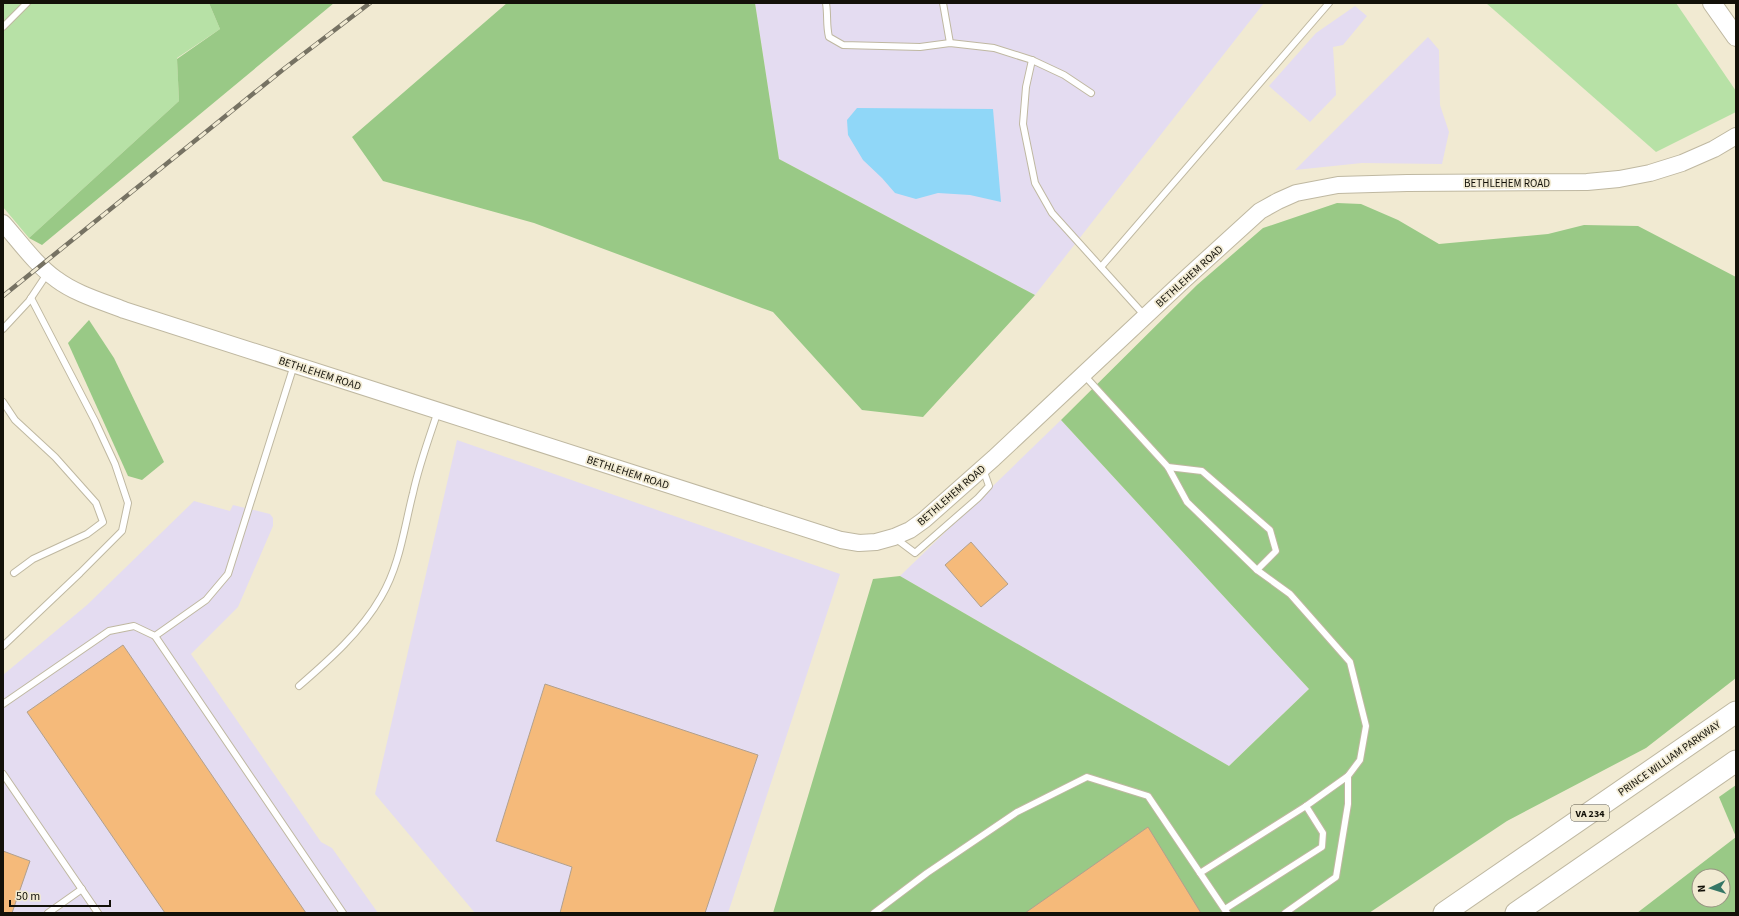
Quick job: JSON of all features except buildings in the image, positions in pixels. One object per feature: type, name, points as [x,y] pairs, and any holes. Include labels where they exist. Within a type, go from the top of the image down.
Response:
[{"type":"highway","name":"PRINCE WILLIAM PARKWAY","points":[[1444,913],[1736,712]]},
{"type":"highway","points":[[1516,913],[1736,761]]},
{"type":"main road","points":[[1717,9],[1736,32]]},
{"type":"main road","points":[[1717,9],[1736,38]]},
{"type":"street","name":"BETHLEHEM ROAD","points":[[3,223],[40,266],[48,272],[78,292],[124,310],[841,540],[859,543],[876,542],[894,537],[910,530],[924,520],[1260,212],[1278,201],[1296,193],[1338,185],[1587,182],[1619,179],[1650,173],[1682,163],[1714,149],[1736,136]]},
{"type":"lane","points":[[3,27],[27,3]]},
{"type":"lane","points":[[826,3],[828,16],[826,26],[829,36],[843,45],[920,47],[950,43],[994,48],[1032,60],[1064,75],[1091,93]]},
{"type":"lane","points":[[943,3],[950,43]]},
{"type":"lane","points":[[1100,267],[1329,3]]},
{"type":"lane","points":[[1032,60],[1026,87],[1023,124],[1035,182],[1052,213],[1145,316]]},
{"type":"lane","points":[[3,328],[31,298],[48,272]]},
{"type":"lane","points":[[3,646],[122,531],[128,503],[115,464],[95,421],[31,298]]},
{"type":"lane","points":[[155,636],[206,600],[228,574],[294,365]]},
{"type":"lane","points":[[1083,374],[1168,466],[1187,502],[1257,570],[1290,594],[1350,662],[1366,726],[1360,760],[1348,776],[1306,806],[1200,873]]},
{"type":"lane","points":[[3,402],[15,420],[55,457],[96,503],[103,522],[87,534],[33,559],[14,572]]},
{"type":"lane","points":[[299,686],[327,662],[366,619],[381,597],[391,578],[401,549],[420,467],[438,411]]},
{"type":"lane","points":[[1168,466],[1202,471],[1270,530],[1276,551],[1257,570]]},
{"type":"lane","points":[[894,537],[915,553],[978,498],[989,486],[982,468]]},
{"type":"lane","points":[[3,704],[109,631],[134,626],[155,636],[343,913]]},
{"type":"lane","points":[[3,774],[98,913]]},
{"type":"lane","points":[[1285,913],[1336,877],[1348,804],[1348,776]]},
{"type":"lane","points":[[874,913],[927,873],[1017,812],[1087,777],[1148,796],[1226,911],[1322,848],[1323,833],[1306,806]]},
{"type":"lane","points":[[48,913],[82,890]]},
{"type":"shaded area","points":[[755,3],[1264,3],[1035,295],[779,159]]},
{"type":"shaded area","points":[[1355,6],[1367,16],[1343,45],[1333,47],[1336,95],[1310,122],[1269,86],[1316,33]]},
{"type":"shaded area","points":[[1428,37],[1439,50],[1440,105],[1449,132],[1442,164],[1362,163],[1295,170]]},
{"type":"shaded area","points":[[1061,420],[1309,689],[1229,766],[900,576]]},
{"type":"shaded area","points":[[457,440],[840,574],[728,913],[475,913],[375,794]]},
{"type":"shaded area","points":[[194,501],[230,511],[233,505],[270,514],[273,518],[273,526],[238,607],[191,654],[321,842],[332,848],[378,913],[3,913],[3,675],[87,605]]},
{"type":"green space","points":[[3,3],[209,3],[220,29],[177,58],[179,101],[29,238],[3,207]]},
{"type":"green space","points":[[209,3],[334,3],[42,245],[29,238],[179,101],[177,59],[220,29]]},
{"type":"green space","points":[[507,3],[755,3],[779,159],[1035,295],[923,417],[862,410],[773,312],[534,223],[383,181],[352,137]]},
{"type":"green space","points":[[1486,3],[1676,3],[1736,91],[1736,112],[1656,152]]},
{"type":"green space","points":[[1337,203],[1361,204],[1398,220],[1439,244],[1548,234],[1584,225],[1638,226],[1736,277],[1736,678],[1646,748],[1507,821],[1369,913],[773,913],[873,579],[900,576],[1229,766],[1309,689],[1061,420],[1197,285],[1263,228]]},
{"type":"green space","points":[[89,320],[114,358],[164,462],[142,480],[128,476],[68,343]]},
{"type":"green space","points":[[1736,785],[1736,837],[1719,797]]},
{"type":"green space","points":[[1736,837],[1736,913],[1637,913],[1691,872],[1691,908],[1731,908],[1731,868],[1696,868]]},
{"type":"water","points":[[857,108],[993,109],[1001,202],[970,195],[938,193],[916,199],[895,193],[863,160],[848,135],[847,120]]},
{"type":"railway","points":[[3,296],[285,68],[370,3]]}]
